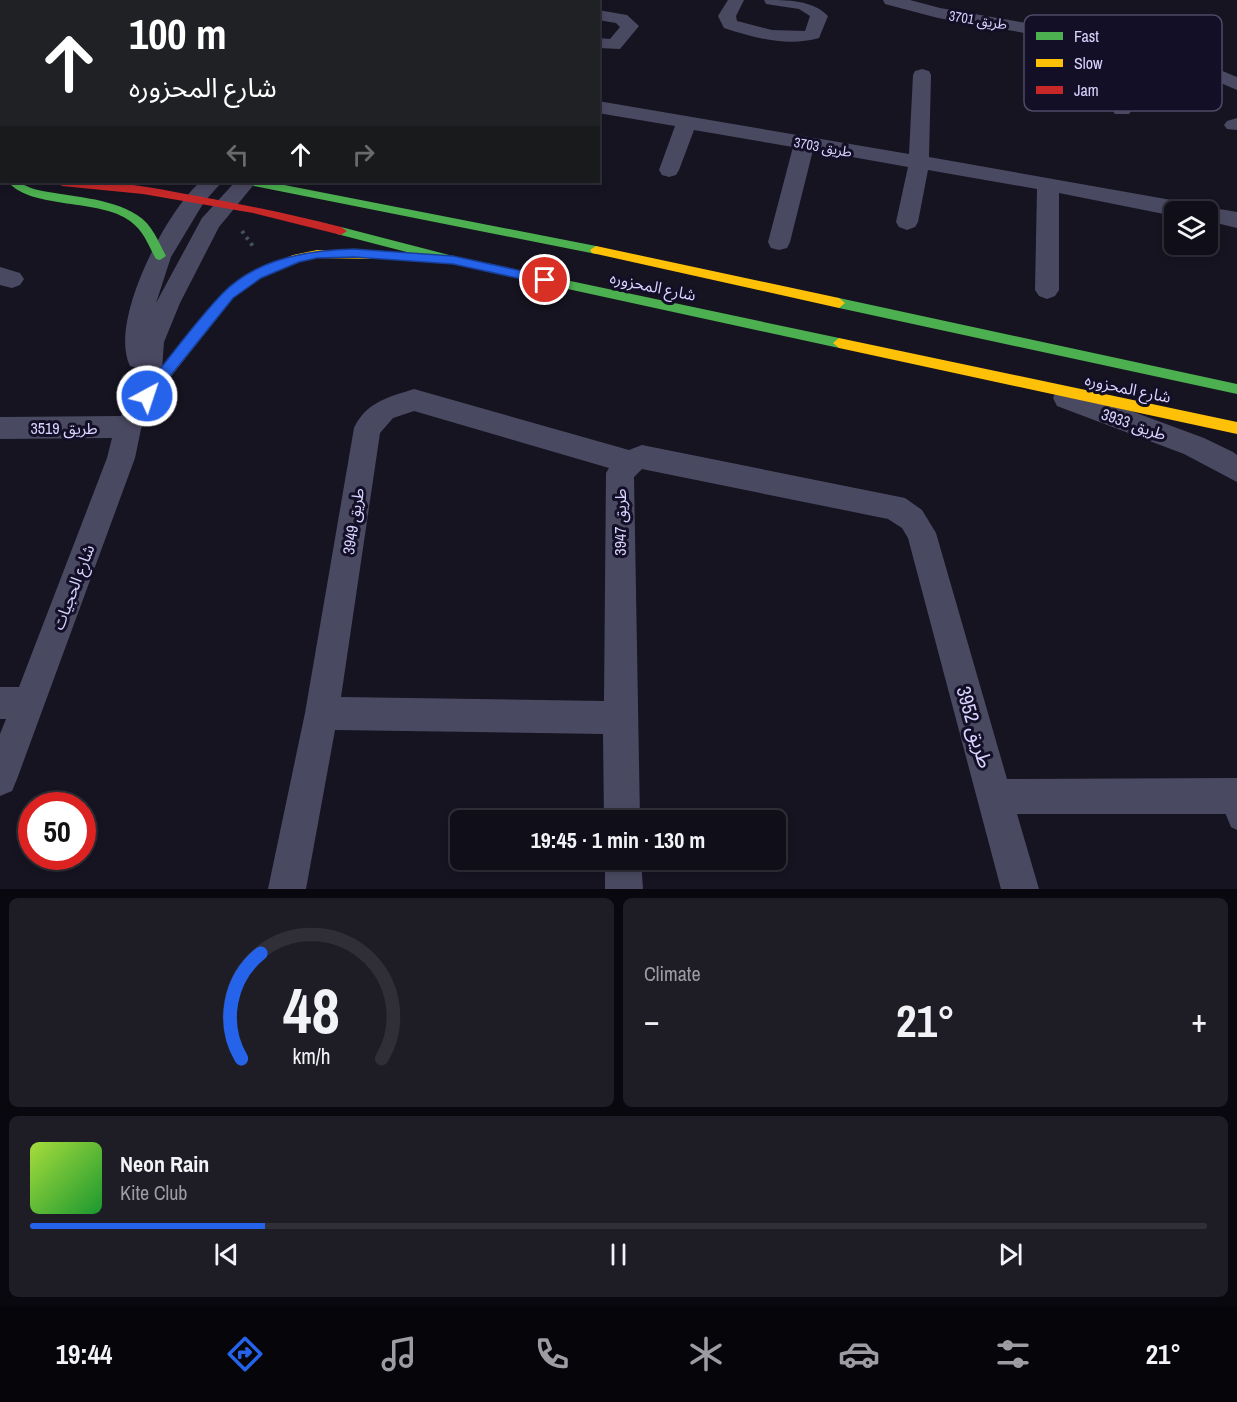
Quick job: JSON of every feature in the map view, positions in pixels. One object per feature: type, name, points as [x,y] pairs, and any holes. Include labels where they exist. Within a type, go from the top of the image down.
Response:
[{"type":"main road","points":[[15,183],[30,192],[108,205],[125,213],[155,240],[160,256]]},
{"type":"main road","name":"شارع المحزوره","points":[[82,183],[204,189],[231,213],[253,209],[453,260],[1237,428]]},
{"type":"main road","name":"شارع المحزوره","points":[[259,183],[401,210],[1237,389]]},
{"type":"main road","points":[[345,186],[401,210]]},
{"type":"main road","points":[[147,396],[228,295],[269,269],[297,258],[317,254],[354,253],[453,260]]},
{"type":"street","points":[[736,0],[727,16],[730,24],[799,39],[813,34],[819,16],[814,4],[772,0]]},
{"type":"street","name":"طريق 3701","points":[[891,0],[938,13],[1024,27]]},
{"type":"street","points":[[600,15],[621,19],[630,26],[614,45],[600,43]]},
{"type":"street","points":[[907,222],[919,163],[922,75]]},
{"type":"street","name":"طريق 3701","points":[[1222,76],[1237,84]]},
{"type":"street","name":"طريق 3703","points":[[600,107],[1164,206]]},
{"type":"street","points":[[669,170],[686,123]]},
{"type":"street","points":[[779,242],[804,144]]},
{"type":"street","name":"شارع الحجيات","points":[[0,779],[15,703],[121,458],[128,427],[147,396],[152,342],[159,323],[202,236],[231,213],[246,183]]},
{"type":"street","points":[[1047,184],[1047,290]]},
{"type":"street","points":[[147,396],[136,342],[138,322],[160,256],[204,189]]},
{"type":"street","points":[[1218,216],[1237,220]]},
{"type":"street","name":"طريق 3933","points":[[1028,383],[1119,420],[1194,446],[1223,460],[1237,470]]},
{"type":"street","name":"طريق 3949","points":[[286,889],[322,713],[367,428],[384,410],[414,400],[629,462]]},
{"type":"street","name":"طريق 3519","points":[[0,428],[128,427]]},
{"type":"street","name":"طريق 3952","points":[[629,462],[642,457],[895,507],[912,519],[921,533],[928,566],[996,796],[1020,889]]},
{"type":"street","name":"طريق 3947","points":[[622,810],[621,474],[629,462]]},
{"type":"street","points":[[322,713],[620,718]]},
{"type":"street","points":[[996,796],[1234,805]]},
{"type":"street","points":[[623,870],[624,889]]},
{"type":"path","points":[[231,213],[269,269]]},
{"type":"traffic: fast","points":[[15,183],[32,192],[116,209],[134,218],[149,233],[160,256]]},
{"type":"traffic: fast","points":[[259,183],[596,250]]},
{"type":"traffic: fast","points":[[341,231],[453,260],[839,343]]},
{"type":"traffic: fast","points":[[839,303],[1237,389]]},
{"type":"traffic: slow","points":[[596,250],[839,303]]},
{"type":"traffic: slow","points":[[147,396],[229,295],[257,275],[297,258],[317,254],[380,255]]},
{"type":"traffic: slow","points":[[839,343],[1237,428]]},
{"type":"traffic: jam","points":[[72,183],[143,190],[253,209],[341,231]]},
{"type":"route","points":[[147,396],[228,295],[257,275],[297,258],[317,254],[354,253],[453,260],[545,280]]}]
